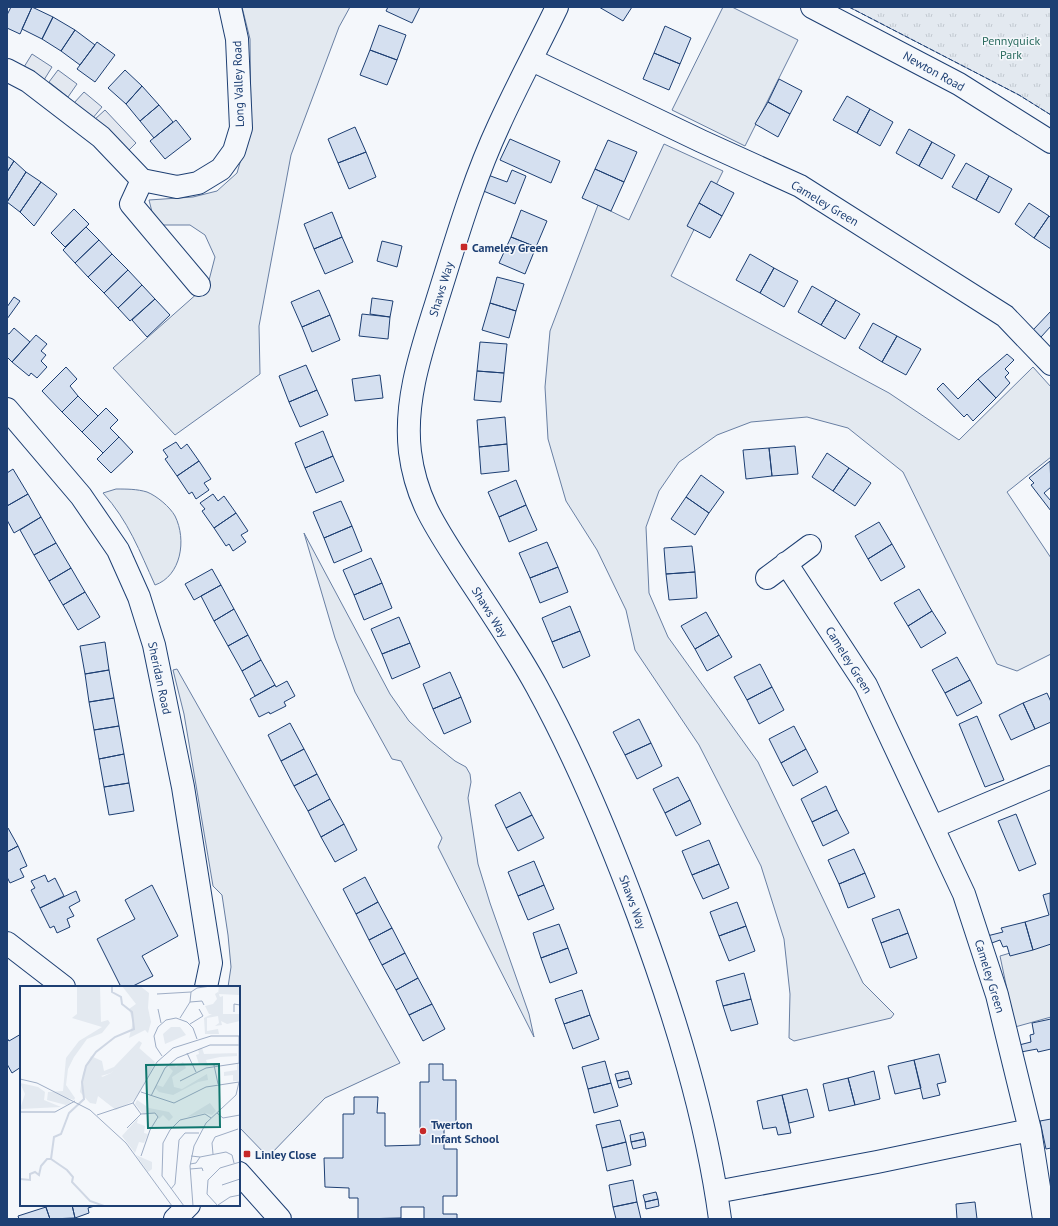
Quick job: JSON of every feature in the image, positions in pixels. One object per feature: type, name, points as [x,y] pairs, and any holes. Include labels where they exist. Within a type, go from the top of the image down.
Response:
[{"type":"street","name":"Long Valley Road","points":[[142,180],[177,187],[198,183],[222,169],[234,151],[241,128],[237,39],[230,7]]},
{"type":"street","name":"Shaws Way","points":[[557,7],[499,124],[468,201],[416,369],[410,408],[410,451],[419,492],[432,523],[536,686],[589,794],[622,872],[665,993],[689,1072],[716,1192],[720,1219]]},
{"type":"street","name":"Newton Road","points":[[812,7],[960,84],[1051,142]]},
{"type":"street","name":"Cameley Green","points":[[532,60],[701,141],[800,186],[1005,316],[1051,364]]},
{"type":"street","points":[[7,70],[28,81],[101,137],[142,180],[131,204],[199,285]]},
{"type":"street","name":"Sheridan Road","points":[[7,409],[81,496],[118,550],[139,597],[154,644],[183,787],[211,963],[206,986]]},
{"type":"street","points":[[767,578],[810,546]]},
{"type":"street","name":"Cameley Green","points":[[786,563],[866,685],[964,894],[997,995],[1030,1130],[1044,1219]]},
{"type":"street","points":[[932,828],[1051,777]]},
{"type":"street","points":[[7,943],[63,986]]},
{"type":"street","points":[[716,1192],[877,1162],[1030,1130]]},
{"type":"street","points":[[240,1174],[280,1219]]},
{"type":"street","points":[[175,1219],[188,1206]]},
{"type":"green space","points":[[242,7],[350,7],[339,27],[291,155],[259,326],[260,374],[175,435],[113,368],[208,284],[215,257],[205,235],[190,225],[163,225],[153,216],[149,200],[193,197],[217,191],[237,173],[251,125],[250,39]]},
{"type":"green space","points":[[723,7],[732,7],[798,40],[745,146],[672,110]]},
{"type":"green space","name":"Pennyquick Park","points":[[849,7],[1051,7],[1051,115],[1019,95]]},
{"type":"green space","name":"Cameley Green","points":[[664,144],[723,171],[671,276],[889,393],[959,440],[1033,367],[1051,387],[1051,457],[1007,492],[1051,558],[1051,654],[1017,671],[997,664],[903,472],[848,428],[807,417],[751,422],[717,435],[679,462],[659,491],[646,527],[649,593],[668,637],[758,762],[863,983],[894,1014],[891,1018],[794,1041],[789,1038],[790,994],[784,939],[761,866],[699,745],[635,650],[626,610],[597,550],[566,501],[548,439],[545,387],[550,331],[598,205],[629,220]]},
{"type":"green space","points":[[116,489],[136,490],[147,492],[155,496],[170,509],[179,525],[181,546],[176,566],[171,574],[155,585],[139,549],[120,514],[103,493]]},
{"type":"green space","points":[[304,533],[390,694],[409,721],[429,740],[455,761],[466,767],[470,774],[471,782],[468,798],[478,864],[529,1014],[534,1037],[438,847],[442,838],[401,761],[392,759],[355,692],[335,638]]},
{"type":"green space","points":[[177,669],[400,1063],[325,1098],[268,1157],[240,1128],[240,986],[228,986],[231,967],[222,895],[213,886],[184,714],[173,670]]},
{"type":"green space","points":[[1051,941],[1051,1017],[1015,1027],[1000,956]]},
{"type":"shaded area","points":[[32,54],[52,67],[44,80],[24,67]]},
{"type":"shaded area","points":[[58,70],[77,84],[68,97],[49,82]]},
{"type":"shaded area","points":[[84,92],[102,107],[92,119],[74,103]]},
{"type":"shaded area","points":[[105,110],[136,143],[126,153],[94,120]]},
{"type":"building","points":[[11,7],[32,7],[20,34],[7,28],[7,15]]},
{"type":"building","points":[[32,7],[53,17],[42,39],[22,29]]},
{"type":"building","points":[[388,7],[420,7],[412,23],[386,11]]},
{"type":"building","points":[[599,7],[632,7],[623,21]]},
{"type":"building","points":[[53,17],[75,30],[61,51],[42,39]]},
{"type":"building","points":[[379,25],[406,35],[397,60],[370,50]]},
{"type":"building","points":[[665,26],[691,38],[680,64],[654,53]]},
{"type":"building","points":[[75,30],[95,45],[80,65],[61,51]]},
{"type":"building","points":[[97,42],[115,55],[95,82],[77,69]]},
{"type":"building","points":[[370,50],[397,60],[387,85],[360,75]]},
{"type":"building","points":[[654,53],[680,64],[669,90],[643,79]]},
{"type":"building","points":[[125,70],[142,86],[126,104],[108,88]]},
{"type":"building","points":[[779,79],[802,91],[790,114],[768,102]]},
{"type":"building","points":[[142,86],[159,105],[140,121],[126,104]]},
{"type":"building","points":[[847,96],[870,109],[857,133],[833,120]]},
{"type":"building","points":[[768,102],[790,114],[778,137],[755,124]]},
{"type":"building","points":[[159,105],[173,122],[154,138],[140,121]]},
{"type":"building","points":[[870,109],[893,122],[880,146],[857,133]]},
{"type":"building","points":[[176,120],[191,139],[165,159],[150,141]]},
{"type":"building","points":[[355,127],[366,152],[338,163],[328,139]]},
{"type":"building","points":[[909,129],[932,142],[919,166],[896,153]]},
{"type":"building","points":[[510,139],[560,161],[551,183],[500,160]]},
{"type":"building","points":[[608,140],[637,152],[624,182],[595,169]]},
{"type":"building","points":[[932,142],[955,155],[942,179],[919,166]]},
{"type":"building","points":[[366,152],[376,177],[349,189],[338,163]]},
{"type":"building","points":[[7,156],[14,161],[7,172]]},
{"type":"building","points":[[14,161],[26,172],[7,202],[7,172]]},
{"type":"building","points":[[966,163],[989,176],[976,200],[952,187]]},
{"type":"building","points":[[595,169],[624,182],[611,211],[582,198]]},
{"type":"building","points":[[512,170],[526,176],[515,204],[481,190],[488,175],[507,182]]},
{"type":"building","points":[[26,172],[41,182],[20,212],[7,202]]},
{"type":"building","points":[[989,176],[1012,189],[999,213],[976,200]]},
{"type":"building","points":[[711,181],[734,193],[722,216],[699,203]]},
{"type":"building","points":[[41,182],[57,194],[34,226],[20,212]]},
{"type":"building","points":[[699,203],[722,216],[710,238],[687,226]]},
{"type":"building","points":[[1029,203],[1049,216],[1034,238],[1015,224]]},
{"type":"building","points":[[74,209],[89,224],[65,247],[51,233]]},
{"type":"building","points":[[521,210],[547,221],[536,247],[511,237]]},
{"type":"building","points":[[332,212],[342,237],[314,249],[304,224]]},
{"type":"building","points":[[1049,216],[1051,218],[1051,249],[1034,238]]},
{"type":"building","points":[[86,227],[99,240],[75,263],[63,250]]},
{"type":"building","points":[[342,237],[353,262],[325,274],[314,249]]},
{"type":"building","points":[[511,237],[536,247],[525,274],[499,263]]},
{"type":"building","points":[[99,240],[112,254],[88,277],[75,263]]},
{"type":"building","points":[[382,241],[402,246],[397,267],[377,261]]},
{"type":"building","points":[[112,254],[128,270],[104,293],[88,277]]},
{"type":"building","points":[[750,254],[774,268],[760,293],[736,280]]},
{"type":"building","points":[[774,268],[798,281],[784,307],[760,293]]},
{"type":"building","points":[[128,270],[142,285],[118,308],[104,293]]},
{"type":"building","points":[[497,277],[524,284],[516,311],[490,303]]},
{"type":"building","points":[[142,285],[155,299],[130,321],[118,308]]},
{"type":"building","points":[[812,286],[836,300],[821,325],[798,312]]},
{"type":"building","points":[[319,290],[330,315],[302,327],[291,302]]},
{"type":"building","points":[[14,297],[20,301],[7,319],[7,307]]},
{"type":"building","points":[[372,298],[393,301],[390,317],[370,314]]},
{"type":"building","points":[[155,299],[170,315],[147,337],[132,320]]},
{"type":"building","points":[[836,300],[860,314],[845,339],[821,325]]},
{"type":"building","points":[[490,303],[516,311],[509,338],[482,330]]},
{"type":"building","points":[[1051,311],[1051,326],[1041,337],[1033,330]]},
{"type":"building","points":[[362,314],[390,317],[388,339],[359,336]]},
{"type":"building","points":[[330,315],[340,340],[312,352],[302,327]]},
{"type":"building","points":[[873,323],[897,336],[882,362],[859,348]]},
{"type":"building","points":[[14,328],[30,342],[12,362],[7,357],[7,333],[9,334]]},
{"type":"building","points":[[36,335],[47,344],[41,351],[46,355],[41,361],[47,367],[37,378],[31,373],[29,376],[12,362]]},
{"type":"building","points":[[897,336],[921,349],[906,375],[882,362]]},
{"type":"building","points":[[480,342],[507,344],[504,373],[477,371]]},
{"type":"building","points":[[1007,354],[1014,360],[1005,369],[1009,373],[1005,377],[1010,383],[996,398],[978,379]]},
{"type":"building","points":[[306,365],[317,390],[289,402],[279,376]]},
{"type":"building","points":[[66,367],[77,379],[70,386],[78,396],[62,412],[42,391]]},
{"type":"building","points":[[477,371],[504,373],[501,402],[474,400]]},
{"type":"building","points":[[380,375],[383,398],[355,401],[352,379]]},
{"type":"building","points":[[978,379],[996,398],[973,421],[967,414],[964,417],[937,389],[943,383],[958,399]]},
{"type":"building","points":[[317,390],[328,415],[300,427],[289,402]]},
{"type":"building","points":[[78,396],[98,416],[82,432],[62,412]]},
{"type":"building","points":[[106,408],[118,420],[110,428],[119,437],[103,453],[82,432]]},
{"type":"building","points":[[505,417],[507,444],[479,447],[477,420]]},
{"type":"building","points":[[323,431],[333,456],[305,468],[295,443]]},
{"type":"building","points":[[119,437],[133,452],[111,473],[97,459]]},
{"type":"building","points":[[176,442],[181,449],[187,444],[199,461],[177,476],[165,459],[168,457],[163,450]]},
{"type":"building","points":[[507,444],[509,471],[481,474],[479,447]]},
{"type":"building","points":[[795,446],[798,474],[772,476],[769,448]]},
{"type":"building","points":[[769,448],[772,476],[746,479],[743,450]]},
{"type":"building","points":[[827,453],[849,468],[833,491],[812,477]]},
{"type":"building","points":[[333,456],[344,481],[316,493],[305,468]]},
{"type":"building","points":[[199,461],[211,479],[204,483],[209,490],[196,499],[192,492],[189,494],[177,476]]},
{"type":"building","points":[[1050,461],[1051,487],[1044,493],[1051,501],[1051,511],[1031,485],[1034,483],[1029,478]]},
{"type":"building","points":[[849,468],[871,483],[855,506],[833,491]]},
{"type":"building","points":[[13,469],[28,494],[7,506],[7,473]]},
{"type":"building","points":[[701,475],[724,492],[709,513],[686,497]]},
{"type":"building","points":[[516,480],[526,505],[499,517],[488,492]]},
{"type":"building","points":[[28,494],[41,517],[14,533],[7,520],[7,506]]},
{"type":"building","points":[[213,494],[218,501],[224,496],[236,513],[214,528],[202,511],[205,509],[200,503]]},
{"type":"building","points":[[686,497],[709,513],[695,535],[671,519]]},
{"type":"building","points":[[341,501],[352,526],[324,538],[313,512]]},
{"type":"building","points":[[526,505],[537,530],[509,542],[499,517]]},
{"type":"building","points":[[236,513],[248,531],[241,535],[246,542],[233,551],[229,544],[226,546],[214,528]]},
{"type":"building","points":[[41,517],[56,543],[34,555],[20,530]]},
{"type":"building","points":[[879,522],[892,544],[868,559],[855,536]]},
{"type":"building","points":[[352,526],[362,551],[334,563],[324,538]]},
{"type":"building","points":[[547,542],[558,567],[530,578],[519,553]]},
{"type":"building","points":[[56,543],[71,568],[49,581],[34,555]]},
{"type":"building","points":[[892,544],[905,567],[881,581],[868,559]]},
{"type":"building","points":[[692,546],[695,572],[666,574],[664,548]]},
{"type":"building","points":[[371,558],[382,583],[354,595],[343,570]]},
{"type":"building","points":[[558,567],[568,592],[540,603],[530,578]]},
{"type":"building","points":[[71,568],[85,592],[63,605],[49,581]]},
{"type":"building","points":[[212,569],[221,585],[194,600],[185,584]]},
{"type":"building","points":[[695,572],[697,598],[669,600],[666,574]]},
{"type":"building","points":[[382,583],[392,608],[364,620],[354,595]]},
{"type":"building","points":[[221,585],[234,609],[214,621],[201,596]]},
{"type":"building","points":[[919,589],[932,611],[908,626],[894,603]]},
{"type":"building","points":[[85,592],[100,617],[78,630],[63,605]]},
{"type":"building","points":[[570,606],[580,631],[552,642],[542,618]]},
{"type":"building","points":[[234,609],[248,635],[228,646],[214,621]]},
{"type":"building","points":[[932,611],[946,633],[921,648],[908,626]]},
{"type":"building","points":[[706,612],[719,635],[695,649],[681,626]]},
{"type":"building","points":[[399,617],[410,643],[382,654],[371,629]]},
{"type":"building","points":[[580,631],[590,656],[563,668],[552,642]]},
{"type":"building","points":[[248,635],[261,660],[242,671],[228,646]]},
{"type":"building","points":[[719,635],[732,657],[707,671],[695,649]]},
{"type":"building","points":[[105,642],[109,670],[85,674],[80,646]]},
{"type":"building","points":[[410,643],[420,667],[392,679],[382,654]]},
{"type":"building","points":[[957,657],[970,680],[945,693],[932,670]]},
{"type":"building","points":[[261,660],[275,685],[255,696],[242,671]]},
{"type":"building","points":[[760,664],[772,687],[747,700],[734,677]]},
{"type":"building","points":[[109,670],[114,698],[89,702],[85,674]]},
{"type":"building","points":[[450,672],[461,697],[433,709],[423,684]]},
{"type":"building","points":[[970,680],[982,703],[957,716],[945,693]]},
{"type":"building","points":[[287,681],[295,696],[284,702],[286,706],[270,714],[269,712],[259,717],[250,699],[275,685],[276,687]]},
{"type":"building","points":[[772,687],[784,710],[759,724],[747,700]]},
{"type":"building","points":[[1047,693],[1051,702],[1051,722],[1035,729],[1023,703]]},
{"type":"building","points":[[461,697],[471,722],[444,734],[433,709]]},
{"type":"building","points":[[114,698],[119,726],[94,730],[89,702]]},
{"type":"building","points":[[1023,703],[1035,729],[1011,740],[999,715]]},
{"type":"building","points":[[977,716],[1004,780],[985,787],[959,724]]},
{"type":"building","points":[[639,719],[651,743],[625,755],[613,732]]},
{"type":"building","points":[[290,723],[304,749],[281,761],[268,735]]},
{"type":"building","points":[[119,726],[124,754],[99,759],[94,730]]},
{"type":"building","points":[[794,726],[806,749],[781,763],[769,739]]},
{"type":"building","points":[[651,743],[662,766],[637,779],[625,755]]},
{"type":"building","points":[[304,749],[317,774],[294,786],[281,761]]},
{"type":"building","points":[[806,749],[818,772],[793,786],[781,763]]},
{"type":"building","points":[[124,754],[129,783],[104,787],[99,759]]},
{"type":"building","points":[[317,774],[330,799],[308,811],[294,786]]},
{"type":"building","points":[[678,777],[690,800],[665,813],[653,789]]},
{"type":"building","points":[[129,783],[134,811],[109,815],[104,787]]},
{"type":"building","points":[[826,786],[837,810],[812,822],[801,799]]},
{"type":"building","points":[[520,792],[532,815],[506,828],[495,805]]},
{"type":"building","points":[[330,799],[344,824],[321,837],[308,811]]},
{"type":"building","points":[[690,800],[701,824],[676,836],[665,813]]},
{"type":"building","points":[[837,810],[849,833],[823,846],[812,822]]},
{"type":"building","points":[[1016,814],[1036,864],[1019,871],[998,821]]},
{"type":"building","points":[[532,815],[544,838],[518,851],[506,828]]},
{"type":"building","points":[[344,824],[357,850],[335,862],[321,837]]},
{"type":"building","points":[[8,828],[18,846],[7,852],[7,829]]},
{"type":"building","points":[[709,840],[719,864],[692,875],[682,851]]},
{"type":"building","points":[[18,846],[27,866],[20,869],[24,877],[10,883],[7,877],[7,852]]},
{"type":"building","points":[[854,849],[865,873],[839,884],[828,860]]},
{"type":"building","points":[[534,861],[544,885],[518,896],[508,872]]},
{"type":"building","points":[[719,864],[729,888],[703,899],[692,875]]},
{"type":"building","points":[[865,873],[875,897],[848,908],[839,884]]},
{"type":"building","points":[[45,875],[48,882],[55,878],[64,896],[40,908],[31,890],[35,888],[31,881]]},
{"type":"building","points":[[365,877],[378,902],[356,914],[343,889]]},
{"type":"building","points":[[152,885],[178,936],[142,956],[153,976],[133,986],[120,986],[97,939],[135,919],[125,900]]},
{"type":"building","points":[[544,885],[554,909],[528,920],[518,896]]},
{"type":"building","points":[[76,891],[80,901],[69,907],[74,916],[67,919],[70,927],[57,933],[54,926],[50,928],[40,908]]},
{"type":"building","points":[[1050,893],[1051,944],[1033,950],[1025,922],[1049,915],[1043,895]]},
{"type":"building","points":[[378,902],[392,928],[369,940],[356,914]]},
{"type":"building","points":[[737,902],[746,926],[719,936],[710,912]]},
{"type":"building","points":[[899,909],[908,933],[881,943],[872,919]]},
{"type":"building","points":[[1025,922],[1033,950],[1010,956],[1007,946],[1003,947],[1000,940],[989,944],[987,936],[1003,932],[1001,928]]},
{"type":"building","points":[[559,924],[568,948],[541,958],[533,933]]},
{"type":"building","points":[[746,926],[755,951],[729,961],[719,936]]},
{"type":"building","points":[[392,928],[405,953],[382,965],[369,940]]},
{"type":"building","points":[[908,933],[917,958],[890,968],[881,943]]},
{"type":"building","points":[[568,948],[577,973],[550,983],[541,958]]},
{"type":"building","points":[[405,953],[418,978],[396,990],[382,965]]},
{"type":"building","points":[[744,973],[751,999],[723,1006],[716,981]]},
{"type":"building","points":[[418,978],[432,1004],[409,1015],[396,990]]},
{"type":"building","points":[[582,990],[590,1015],[564,1024],[555,999]]},
{"type":"building","points":[[751,999],[758,1024],[731,1031],[723,1006]]},
{"type":"building","points":[[432,1004],[445,1029],[423,1041],[409,1015]]},
{"type":"building","points":[[590,1015],[599,1039],[573,1049],[564,1024]]},
{"type":"building","points":[[1051,1019],[1051,1049],[1038,1052],[1037,1049],[1021,1052],[1019,1045],[1031,1042],[1030,1035],[1034,1034],[1032,1023]]},
{"type":"building","points":[[20,1035],[20,1068],[12,1073],[7,1064],[7,1038],[9,1041]]},
{"type":"building","points":[[939,1054],[946,1082],[937,1084],[940,1095],[923,1099],[914,1060]]},
{"type":"building","points":[[914,1060],[921,1088],[895,1094],[888,1066]]},
{"type":"building","points":[[605,1061],[611,1083],[588,1089],[582,1067]]},
{"type":"building","points":[[429,1064],[443,1064],[443,1080],[456,1080],[456,1127],[444,1127],[444,1149],[457,1149],[457,1196],[443,1196],[443,1214],[457,1214],[457,1219],[424,1219],[424,1207],[401,1207],[401,1218],[358,1219],[358,1198],[349,1198],[349,1188],[325,1187],[324,1158],[343,1158],[343,1114],[354,1114],[354,1097],[378,1097],[377,1113],[385,1113],[385,1146],[420,1145],[420,1082],[429,1082]]},
{"type":"building","points":[[628,1071],[630,1078],[617,1081],[615,1074]]},
{"type":"building","points":[[874,1071],[880,1099],[855,1105],[848,1078]]},
{"type":"building","points":[[630,1078],[632,1084],[619,1088],[617,1081]]},
{"type":"building","points":[[848,1078],[855,1105],[829,1111],[823,1084]]},
{"type":"building","points":[[611,1083],[618,1106],[594,1113],[588,1089]]},
{"type":"building","points":[[807,1089],[814,1117],[789,1123],[782,1095]]},
{"type":"building","points":[[782,1095],[791,1133],[778,1135],[776,1127],[763,1129],[757,1101]]},
{"type":"building","points":[[1051,1119],[1051,1148],[1046,1149],[1040,1121]]},
{"type":"building","points":[[620,1120],[626,1142],[602,1148],[596,1125]]},
{"type":"building","points":[[643,1132],[645,1139],[631,1142],[630,1135]]},
{"type":"building","points":[[645,1139],[646,1146],[633,1149],[631,1142]]},
{"type":"building","points":[[626,1142],[631,1165],[607,1171],[602,1148]]},
{"type":"building","points":[[633,1180],[637,1202],[613,1207],[609,1185]]},
{"type":"building","points":[[656,1192],[658,1199],[645,1202],[643,1195]]},
{"type":"building","points":[[658,1199],[659,1206],[646,1209],[645,1202]]},
{"type":"building","points":[[637,1202],[641,1219],[616,1219],[613,1207]]},
{"type":"building","points":[[975,1202],[977,1219],[957,1219],[956,1204]]},
{"type":"building","points":[[45,1206],[72,1206],[75,1218],[50,1219]]},
{"type":"building","points":[[72,1206],[95,1206],[88,1208],[89,1213],[75,1218]]},
{"type":"building","points":[[46,1207],[50,1219],[19,1219],[18,1216]]},
{"type":"fence","points":[[849,7],[1019,95],[1051,115]]},
{"type":"place","name":"Cameley Green","points":[[464,247]]},
{"type":"place","name":"Twerton Infant School","points":[[423,1131]]},
{"type":"place","name":"Linley Close","points":[[247,1154]]}]
